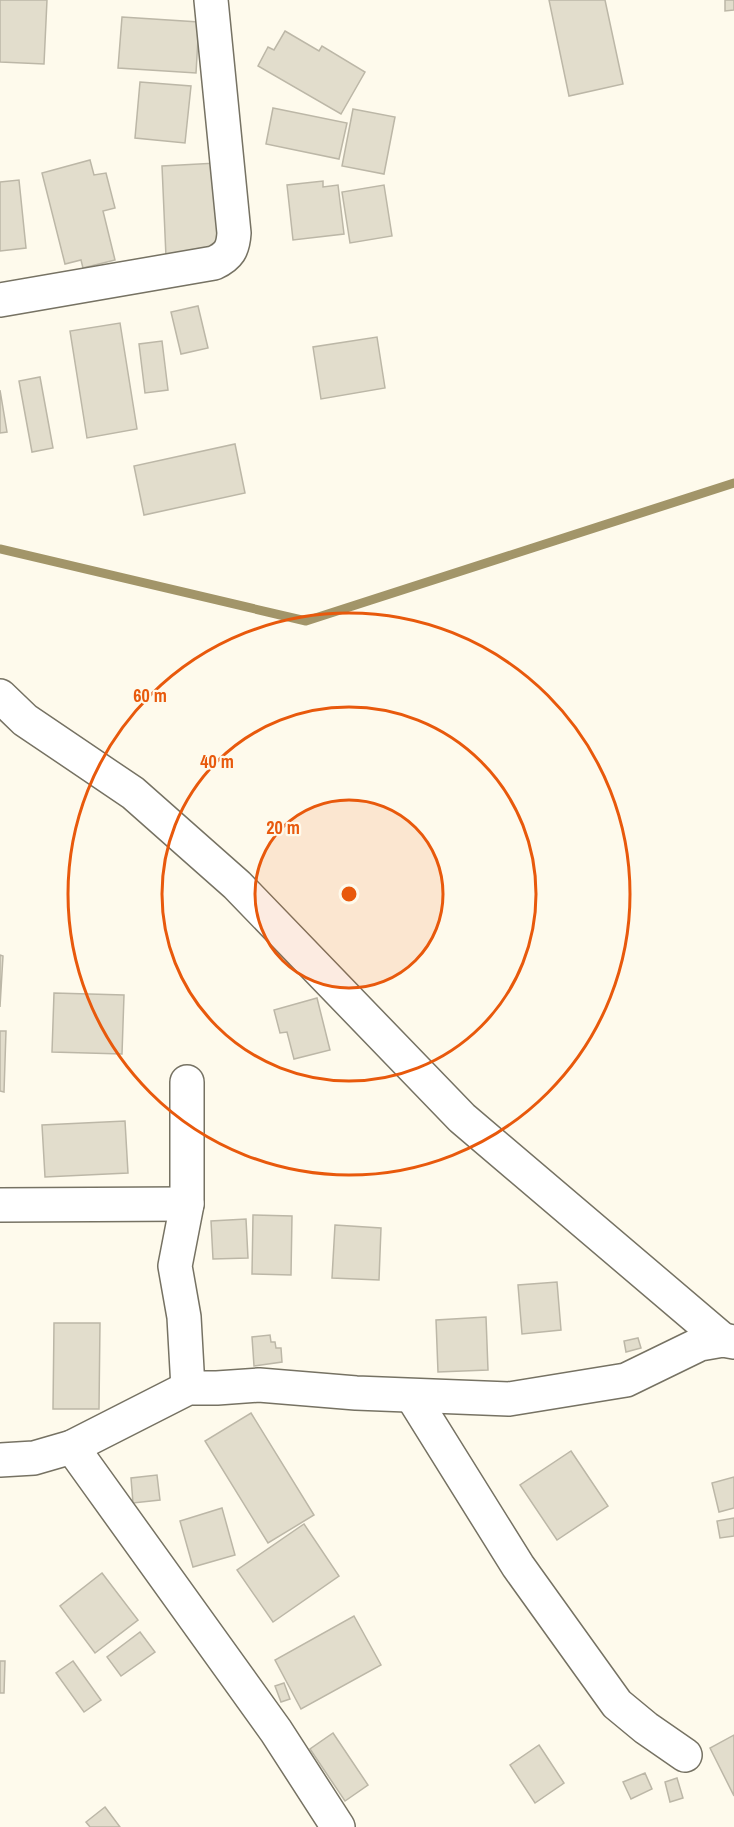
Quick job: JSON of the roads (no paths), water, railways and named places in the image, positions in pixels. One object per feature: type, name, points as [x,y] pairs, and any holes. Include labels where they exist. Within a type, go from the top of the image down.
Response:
[{"type":"street","points":[[0,300],[214,263],[225,258],[230,251],[234,233],[211,0]]},
{"type":"street","points":[[0,696],[25,720],[133,793],[228,877],[462,1118],[729,1341]]},
{"type":"street","points":[[187,1082],[187,1204],[175,1266],[184,1317],[188,1388]]},
{"type":"street","points":[[0,1205],[187,1204]]},
{"type":"street","points":[[0,1460],[34,1458],[72,1446],[188,1388],[259,1384],[356,1393],[510,1399],[626,1380],[700,1344],[729,1341]]},
{"type":"street","points":[[412,1396],[518,1566],[617,1704],[685,1755]]},
{"type":"street","points":[[72,1446],[276,1731],[338,1827]]},
{"type":"waterway","points":[[0,549],[306,621],[734,483]]}]
